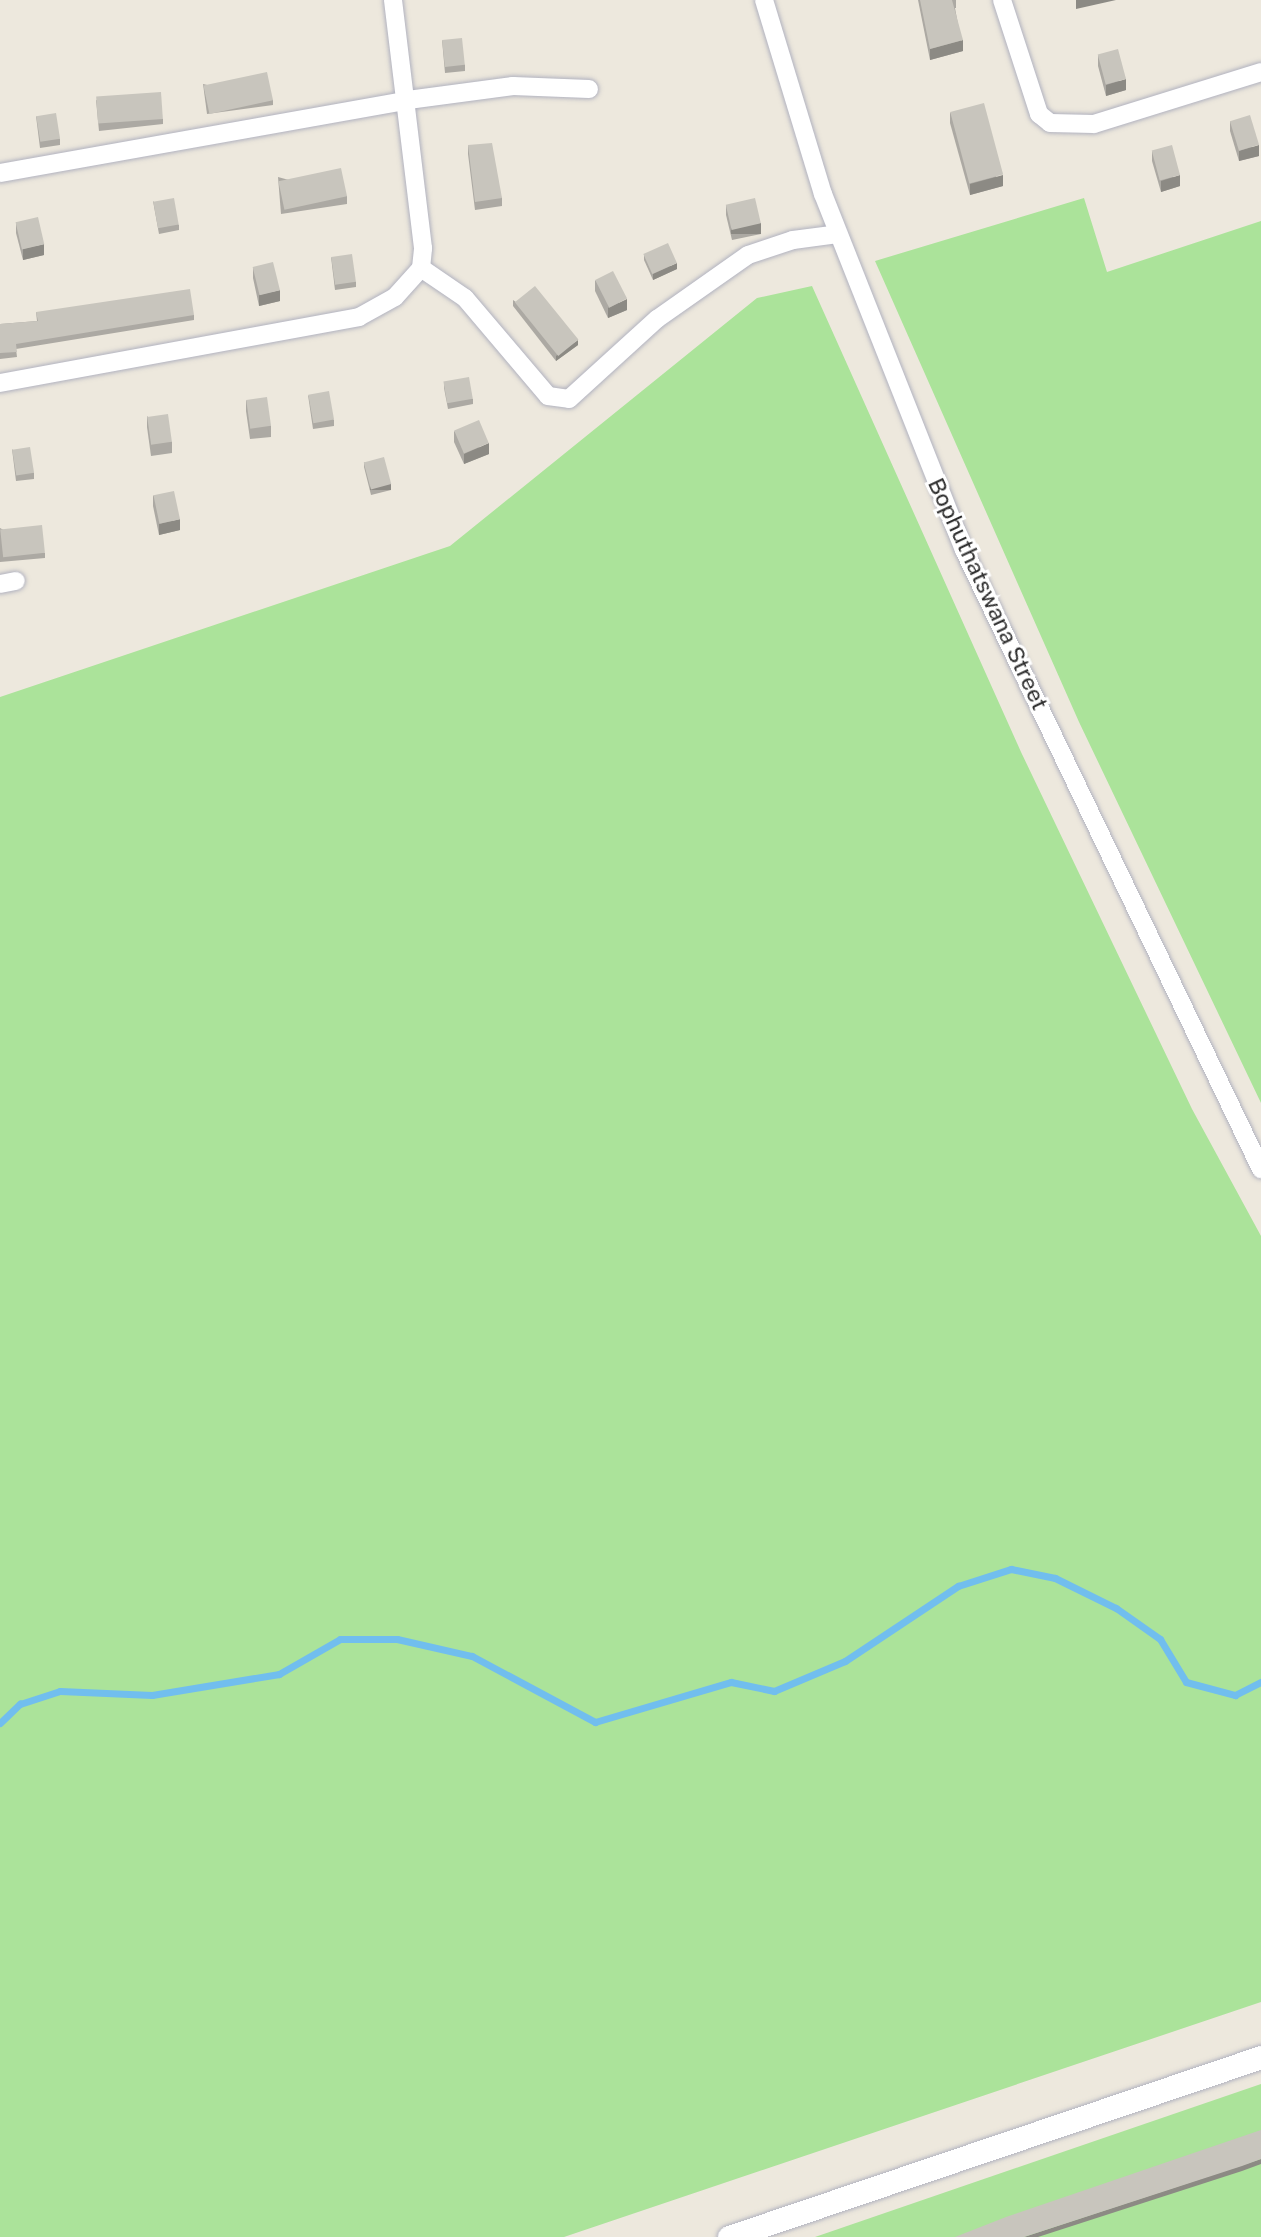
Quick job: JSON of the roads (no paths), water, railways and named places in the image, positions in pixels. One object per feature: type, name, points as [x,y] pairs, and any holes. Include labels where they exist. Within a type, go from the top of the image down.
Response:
[{"type":"street","points":[[0,383],[359,317],[395,297],[421,268],[421,211],[393,0]]},
{"type":"street","name":"Bophuthatswana Street","points":[[764,0],[838,234],[964,550],[1261,1169]]},
{"type":"street","points":[[1002,0],[1039,114],[1050,123],[1094,124],[1261,72]]},
{"type":"street","points":[[0,173],[408,100],[513,86],[589,89]]},
{"type":"street","points":[[421,268],[465,298],[548,396],[569,399],[657,319],[748,255],[793,240],[838,234]]},
{"type":"street","points":[[729,2237],[1261,2057]]},
{"type":"waterway","points":[[0,1723],[20,1704],[60,1691],[152,1695],[279,1674],[340,1639],[397,1639],[472,1656],[595,1722],[731,1682],[774,1691],[845,1661],[958,1586],[1011,1569],[1055,1578],[1116,1608],[1160,1639],[1186,1682],[1235,1695],[1261,1682]]}]
